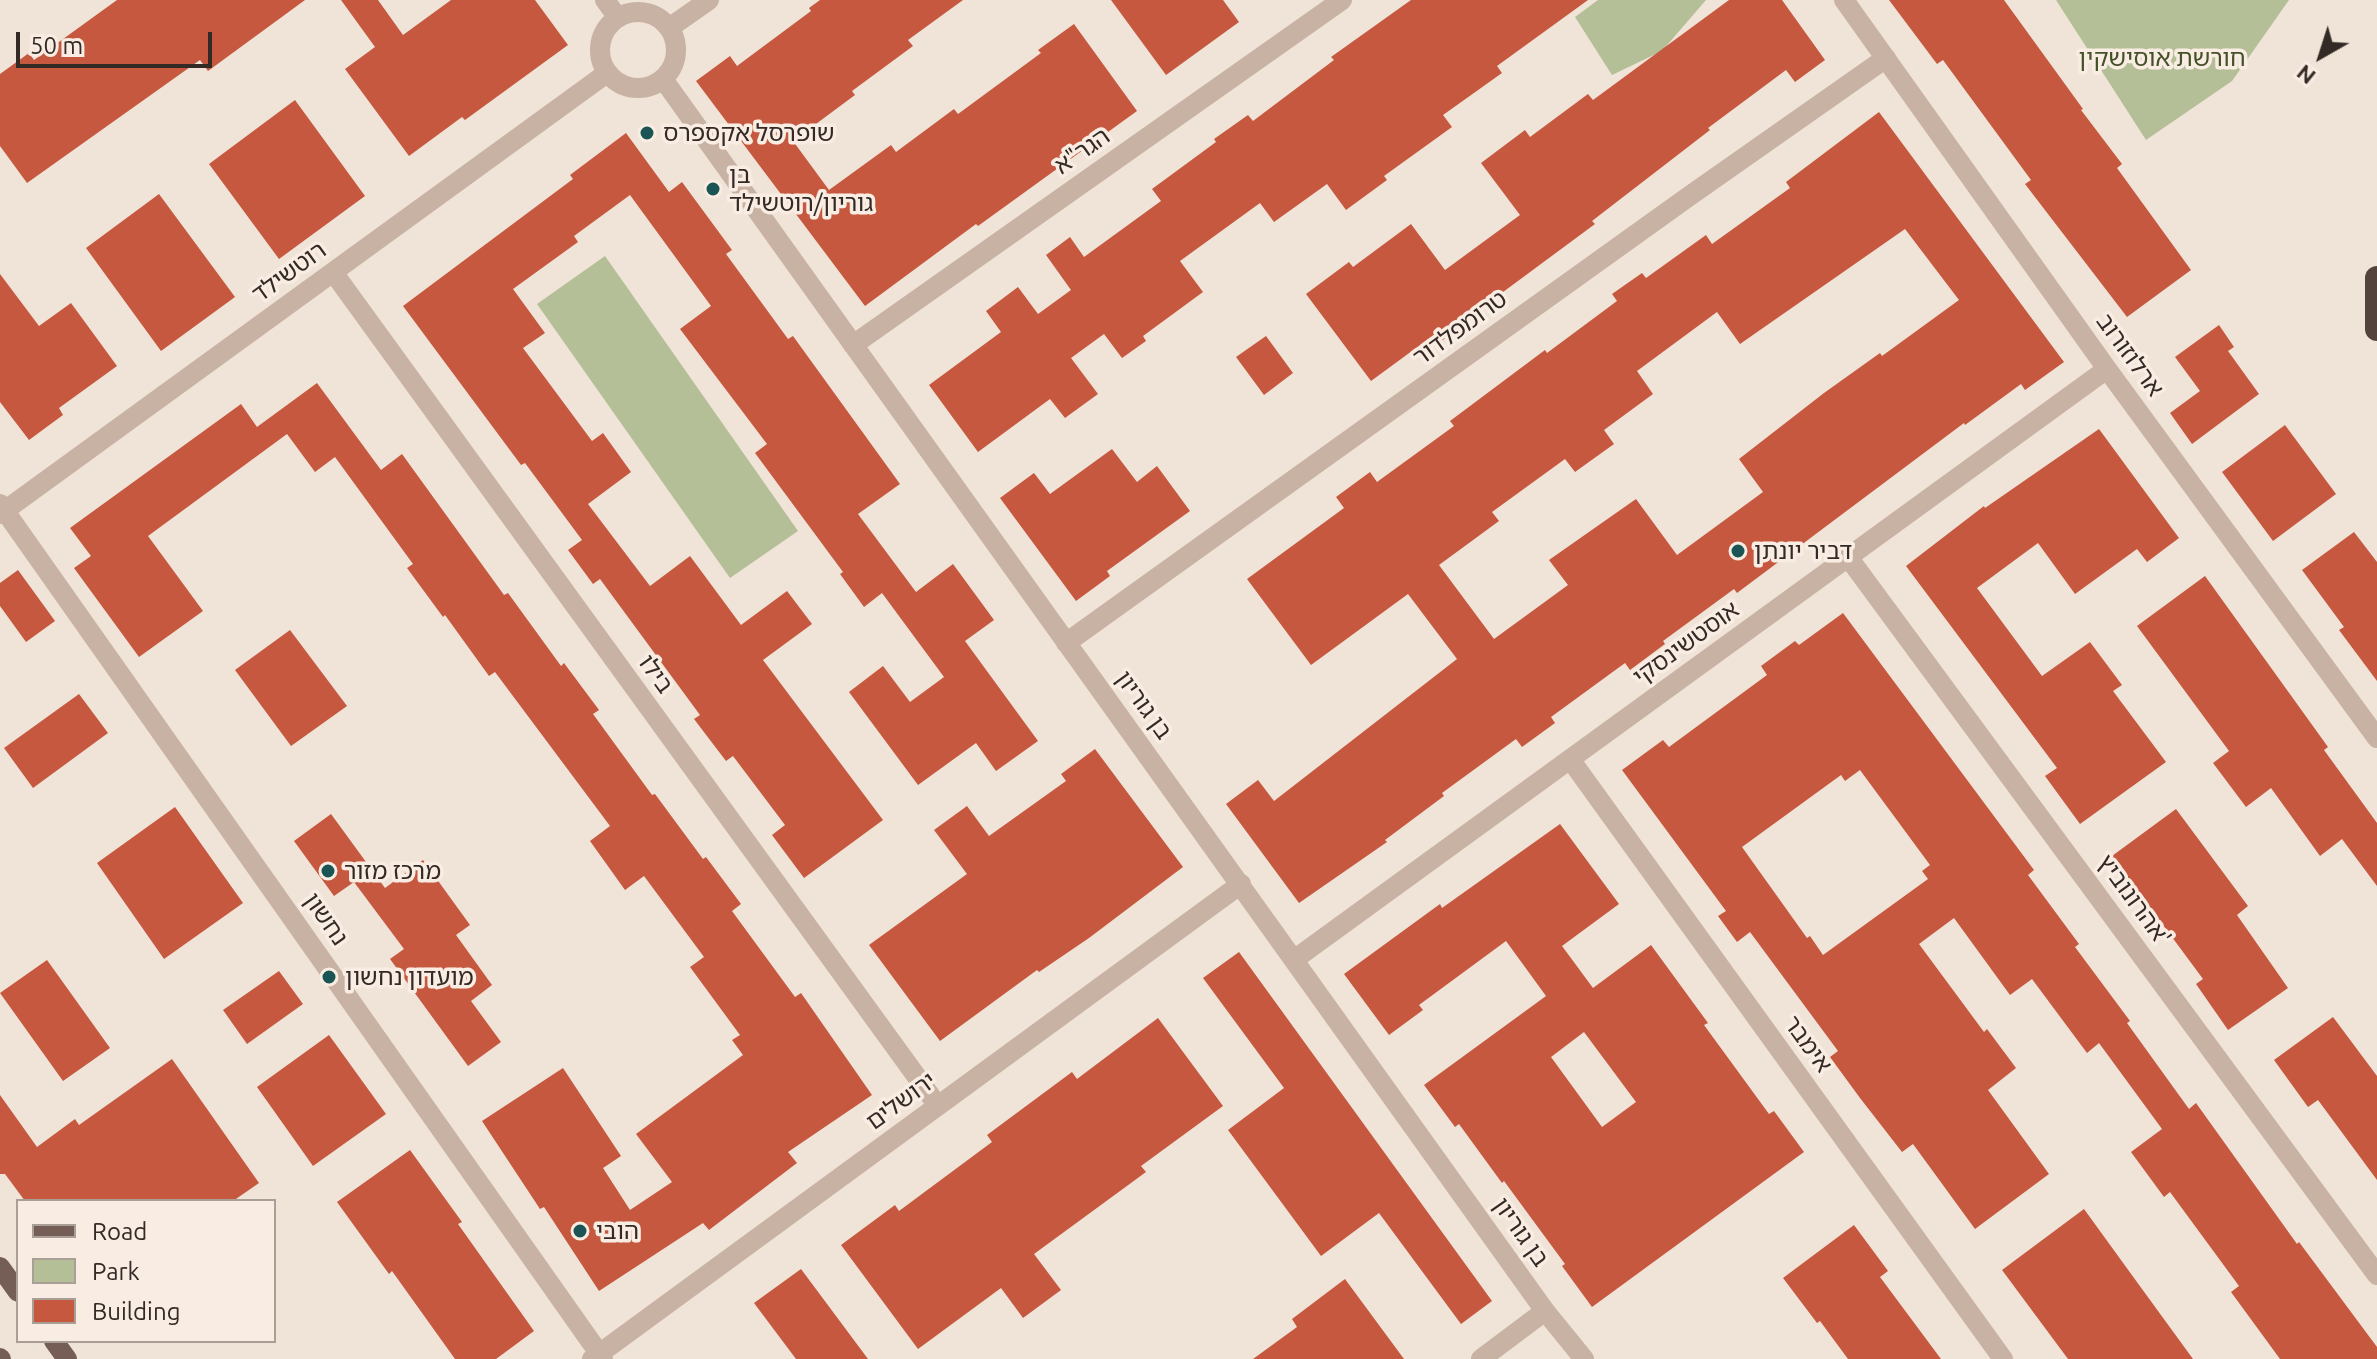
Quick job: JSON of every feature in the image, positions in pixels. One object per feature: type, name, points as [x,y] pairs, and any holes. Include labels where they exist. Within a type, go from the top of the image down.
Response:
[{"type":"highway","points":[[2377,278],[2377,329]]},
{"type":"main road","points":[[0,1267],[16,1289]]},
{"type":"street","points":[[605,0],[618,18]]},
{"type":"street","points":[[669,28],[709,0]]},
{"type":"street","name":"הגר\"א","points":[[853,345],[1342,0]]},
{"type":"street","name":"ארלוזורוב","points":[[1844,0],[2107,369],[2377,738]]},
{"type":"street","points":[[637,12],[654,16],[669,28],[676,43],[677,56],[672,69],[663,79],[639,89],[625,86],[607,73],[600,55],[601,42],[606,30],[618,18],[637,12]]},
{"type":"street","name":"טרומפלדור","points":[[1066,643],[1886,58]]},
{"type":"street","name":"רוטשילד","points":[[2,509],[607,73]]},
{"type":"street","name":"בן גוריון","points":[[663,79],[1545,1311],[1584,1359]]},
{"type":"street","name":"בילו","points":[[333,272],[938,1106]]},
{"type":"street","name":"אוסטשינסקי","points":[[1295,959],[2107,369]]},
{"type":"street","name":"נחשון","points":[[2,509],[598,1357]]},
{"type":"street","name":"אהרונוביץ'","points":[[1848,557],[2377,1275]]},
{"type":"street","name":"אימבר","points":[[1570,759],[2003,1359]]},
{"type":"street","name":"ירושלים","points":[[598,1357],[1241,884]]},
{"type":"street","points":[[1481,1359],[1545,1311]]},
{"type":"green space","points":[[1598,0],[1706,0],[1662,51],[1612,75],[1575,17]]},
{"type":"green space","name":"חורשת אוסישקין","points":[[2056,0],[2289,0],[2232,81],[2146,140]]},
{"type":"green space","points":[[605,256],[798,531],[730,578],[537,304]]},
{"type":"building","points":[[117,0],[305,0],[208,71],[200,60],[27,183],[0,146],[0,74],[29,53],[34,60]]},
{"type":"building","points":[[341,0],[378,0],[403,35],[451,0],[535,0],[568,45],[465,120],[462,117],[409,156],[345,69],[375,47]]},
{"type":"building","points":[[820,0],[963,0],[908,40],[913,46],[852,91],[855,95],[793,141],[829,190],[891,145],[896,152],[954,109],[958,114],[1041,53],[1038,50],[1074,24],[1137,111],[865,306],[696,81],[730,56],[737,66],[811,11],[809,8]]},
{"type":"building","points":[[1111,0],[1223,0],[1239,22],[1166,75]]},
{"type":"building","points":[[1411,0],[1588,0],[1497,66],[1502,73],[1443,115],[1452,127],[1384,176],[1387,180],[1346,210],[1327,184],[1274,222],[1260,203],[1180,261],[1203,292],[1143,336],[1146,341],[1122,358],[1104,334],[1071,358],[1098,394],[1065,418],[1050,399],[978,452],[929,385],[1001,332],[986,311],[1018,287],[1038,314],[1071,290],[1046,255],[1070,237],[1084,257],[1161,201],[1152,189],[1216,142],[1214,139],[1248,115],[1253,121],[1334,60],[1331,57]]},
{"type":"building","points":[[1729,0],[1782,0],[1825,60],[1795,82],[1786,70],[1708,128],[1710,130],[1592,221],[1595,224],[1476,312],[1478,314],[1436,345],[1431,337],[1371,381],[1306,294],[1349,262],[1353,267],[1411,224],[1445,270],[1520,215],[1481,163],[1525,130],[1530,137],[1588,94],[1593,100]]},
{"type":"building","points":[[1889,0],[2004,0],[2122,164],[2117,168],[2191,270],[2127,317],[2025,184],[2031,180],[1943,60],[1937,64]]},
{"type":"building","points":[[295,100],[365,196],[279,259],[209,164]]},
{"type":"building","points":[[1879,112],[2064,362],[2025,390],[2021,384],[1964,423],[1737,593],[1734,589],[1663,641],[1665,644],[1630,670],[1625,663],[1551,717],[1555,723],[1522,747],[1516,739],[1442,793],[1444,796],[1385,840],[1387,842],[1299,903],[1226,804],[1258,780],[1274,801],[1457,659],[1408,594],[1311,665],[1247,579],[1344,508],[1336,497],[1370,472],[1377,482],[1454,426],[1450,421],[1617,301],[1612,294],[1642,273],[1646,278],[1706,235],[1712,244],[1790,188],[1786,182]],"holes":[[[1905,229],[1959,300],[1882,356],[1880,353],[1824,393],[1739,459],[1763,492],[1677,555],[1636,499],[1549,560],[1568,585],[1494,639],[1439,565],[1499,521],[1492,512],[1565,459],[1575,472],[1614,444],[1604,430],[1653,394],[1637,371],[1717,312],[1740,344]]]},
{"type":"building","points":[[626,133],[669,192],[682,182],[732,250],[726,254],[788,339],[793,336],[900,484],[858,514],[916,592],[953,564],[994,620],[965,641],[1038,741],[996,771],[976,743],[918,785],[849,692],[883,666],[910,702],[944,677],[882,593],[864,607],[840,574],[843,572],[755,453],[767,444],[680,329],[711,306],[630,195],[574,236],[578,242],[513,289],[545,333],[523,348],[592,441],[603,433],[631,472],[588,504],[650,586],[690,556],[741,625],[787,591],[812,624],[763,660],[883,820],[804,878],[772,835],[785,825],[733,756],[726,761],[694,719],[700,715],[600,579],[593,584],[568,550],[582,540],[525,463],[521,465],[403,306],[573,179],[570,175]]},
{"type":"building","points":[[159,194],[235,297],[161,351],[86,248]]},
{"type":"building","points":[[0,274],[39,326],[71,303],[117,366],[59,408],[63,415],[29,440],[0,402]]},
{"type":"building","points":[[2219,325],[2234,347],[2228,351],[2259,394],[2192,444],[2170,413],[2200,391],[2175,357]]},
{"type":"building","points":[[1266,336],[1293,373],[1264,395],[1236,357]]},
{"type":"building","points":[[317,383],[381,470],[402,454],[504,595],[508,593],[561,666],[564,663],[599,710],[593,714],[652,795],[655,794],[741,904],[732,911],[795,997],[801,993],[872,1095],[788,1152],[797,1163],[709,1230],[703,1223],[599,1291],[482,1121],[563,1068],[621,1156],[603,1168],[630,1210],[672,1182],[636,1134],[743,1055],[732,1040],[740,1035],[690,967],[704,957],[644,876],[625,890],[590,841],[610,826],[495,672],[489,676],[445,615],[443,617],[407,568],[413,564],[335,457],[315,472],[287,434],[148,536],[203,611],[139,657],[74,568],[91,556],[70,528],[241,404],[257,427]]},
{"type":"building","points":[[2285,425],[2336,494],[2273,541],[2222,472]]},
{"type":"building","points":[[2099,429],[2179,538],[2147,562],[2137,549],[2075,594],[2038,543],[1977,588],[2042,676],[2090,642],[2122,685],[2113,691],[2166,762],[2080,824],[2045,776],[2057,768],[1906,566],[1984,506]]},
{"type":"building","points":[[1112,449],[1137,482],[1157,466],[1190,511],[1107,571],[1110,576],[1076,601],[1000,498],[1034,473],[1050,494]]},
{"type":"building","points":[[2354,532],[2377,562],[2377,681],[2339,630],[2344,627],[2302,570]]},
{"type":"building","points":[[18,570],[55,621],[26,642],[0,606],[0,583]]},
{"type":"building","points":[[2205,576],[2328,747],[2324,750],[2377,823],[2377,886],[2342,839],[2320,856],[2271,788],[2246,807],[2213,763],[2229,751],[2137,626]]},
{"type":"building","points":[[1843,613],[2034,870],[2028,875],[2079,944],[2075,947],[2130,1021],[2127,1023],[2189,1109],[2196,1103],[2297,1244],[2299,1242],[2377,1347],[2377,1359],[2280,1359],[2231,1292],[2239,1286],[2170,1192],[2164,1197],[2131,1152],[2162,1129],[2099,1043],[2087,1053],[2032,979],[2010,995],[1954,918],[1919,944],[1984,1032],[1987,1029],[2016,1068],[1988,1090],[2049,1174],[1975,1229],[1913,1144],[1902,1152],[1830,1057],[1838,1051],[1750,932],[1737,942],[1718,916],[1726,911],[1622,770],[1663,740],[1669,747],[1767,675],[1761,666],[1795,641],[1799,645]],"holes":[[[1860,770],[1930,865],[1922,871],[1928,879],[1823,955],[1810,936],[1807,938],[1742,847],[1841,775],[1845,781]]]},
{"type":"building","points":[[290,630],[347,706],[291,746],[235,670]]},
{"type":"building","points":[[79,694],[108,733],[33,788],[4,748]]},
{"type":"building","points":[[1095,749],[1183,867],[1089,938],[1039,972],[1037,970],[940,1041],[869,945],[967,874],[934,830],[967,806],[989,836],[1066,781],[1061,774]]},
{"type":"building","points":[[175,807],[243,903],[164,959],[97,863]]},
{"type":"building","points":[[2176,809],[2248,906],[2237,915],[2288,988],[2228,1030],[2196,984],[2203,979],[2112,856]]},
{"type":"building","points":[[331,814],[385,888],[423,860],[470,925],[456,935],[492,985],[471,1001],[501,1042],[468,1066],[390,959],[404,949],[354,882],[334,896],[294,841]]},
{"type":"building","points":[[1560,824],[1619,904],[1562,946],[1593,988],[1651,945],[1769,1114],[1774,1111],[1804,1152],[1592,1307],[1562,1266],[1565,1264],[1504,1181],[1502,1183],[1459,1124],[1455,1127],[1424,1085],[1546,996],[1506,941],[1419,1005],[1423,1010],[1389,1035],[1344,974],[1440,904],[1442,908]],"holes":[[[1584,1032],[1636,1102],[1602,1127],[1551,1057]]]},
{"type":"building","points":[[1239,952],[1492,1301],[1461,1324],[1379,1213],[1321,1256],[1228,1130],[1284,1088],[1203,978]]},
{"type":"building","points":[[47,960],[110,1048],[63,1081],[0,993]]},
{"type":"building","points":[[279,971],[303,1004],[247,1044],[223,1010]]},
{"type":"building","points":[[2333,1017],[2377,1076],[2377,1180],[2318,1100],[2308,1107],[2274,1060]]},
{"type":"building","points":[[1158,1018],[1223,1106],[1141,1166],[1146,1172],[1034,1254],[1061,1290],[1023,1318],[1001,1288],[918,1349],[841,1245],[895,1205],[899,1211],[992,1142],[987,1135],[1072,1072],[1077,1079]]},
{"type":"building","points":[[329,1035],[386,1114],[313,1166],[257,1087]]},
{"type":"building","points":[[172,1059],[259,1183],[236,1199],[24,1199],[5,1174],[0,1174],[0,1095],[37,1147],[75,1119],[79,1125]]},
{"type":"building","points":[[410,1150],[534,1331],[496,1359],[455,1359],[392,1271],[389,1274],[337,1202]]},
{"type":"building","points":[[2084,1209],[2193,1359],[2068,1359],[2002,1270]]},
{"type":"building","points":[[1854,1225],[1888,1271],[1880,1277],[1941,1359],[1848,1359],[1783,1278]]},
{"type":"building","points":[[801,1269],[868,1359],[796,1359],[754,1303]]},
{"type":"building","points":[[1345,1279],[1404,1359],[1253,1359],[1297,1327],[1292,1319]]},
{"type":"place","name":"שופרסל אקספרס","points":[[647,133]]},
{"type":"place","name":"בן גוריון/רוטשילד","points":[[713,189]]},
{"type":"place","name":"דביר יונתן","points":[[1738,551]]},
{"type":"place","name":"מרכז מזור","points":[[328,871]]},
{"type":"place","name":"מועדון נחשון","points":[[329,977]]},
{"type":"place","name":"הובי","points":[[580,1231]]}]
